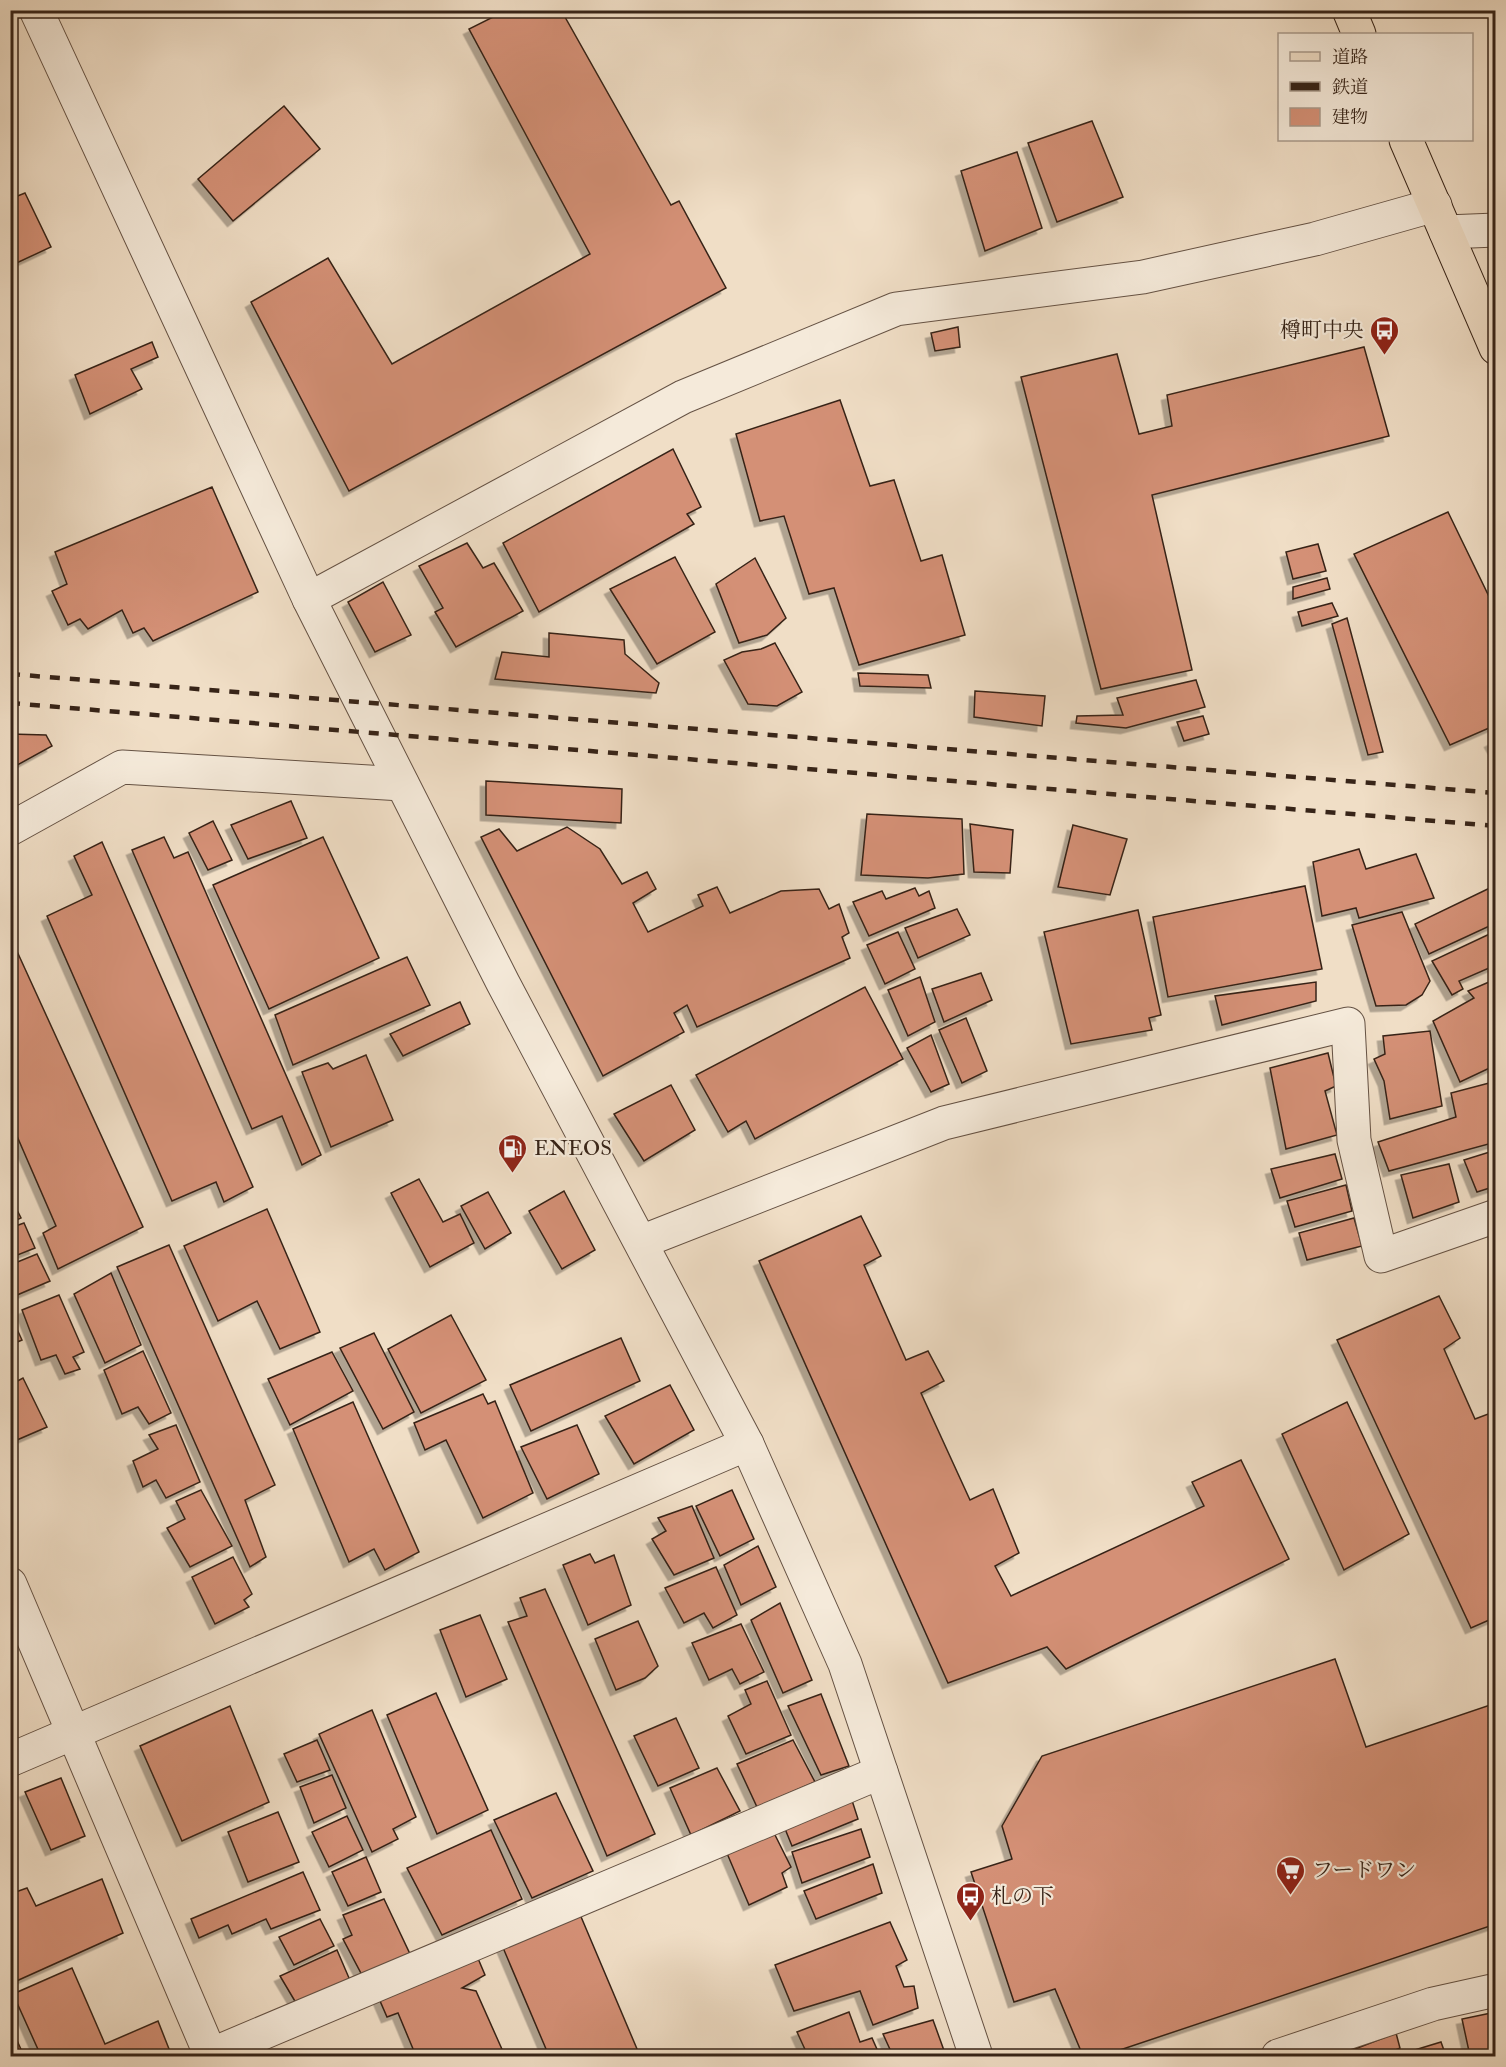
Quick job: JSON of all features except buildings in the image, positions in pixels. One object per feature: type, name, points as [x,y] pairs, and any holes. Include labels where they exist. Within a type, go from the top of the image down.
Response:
[{"type":"main road","points":[[1349,10],[1359,33]]},
{"type":"main road","points":[[1406,141],[1496,348]]},
{"type":"street","points":[[36,10],[309,599],[503,983],[747,1444],[845,1664],[976,2056]]},
{"type":"street","points":[[309,599],[682,397],[896,309],[1143,277],[1315,240],[1441,219],[1496,230]]},
{"type":"street","points":[[10,829],[122,767],[402,784]]},
{"type":"street","points":[[641,1242],[944,1123],[1348,1024],[1354,1140],[1381,1256],[1496,1216]]},
{"type":"street","points":[[10,1760],[747,1444]]},
{"type":"street","points":[[10,1584],[210,2056],[881,1772]]},
{"type":"street","points":[[1278,2056],[1433,2004],[1496,1990]]},
{"type":"railway","points":[[10,674],[1496,793]]},
{"type":"railway","points":[[10,703],[1496,826]]},
{"type":"place","name":"樽町中央","points":[[1385,356]]},
{"type":"place","name":"ENEOS","points":[[513,1174]]},
{"type":"place","name":"フードワン","points":[[1291,1896]]},
{"type":"place","name":"札の下","points":[[970,1922]]}]
